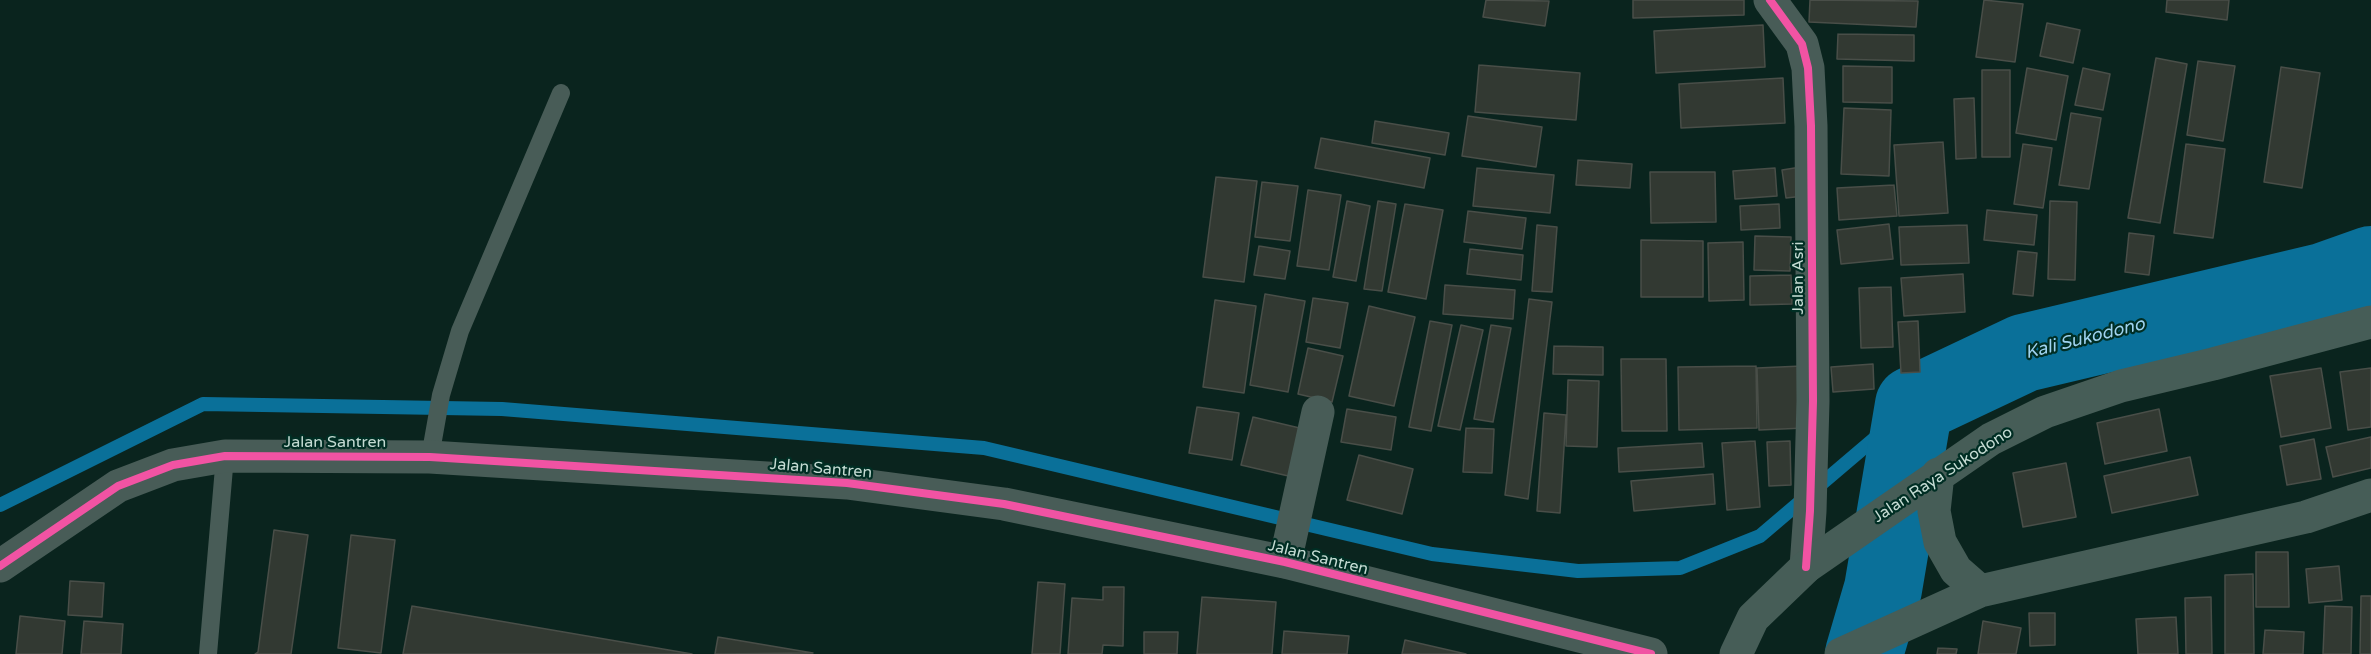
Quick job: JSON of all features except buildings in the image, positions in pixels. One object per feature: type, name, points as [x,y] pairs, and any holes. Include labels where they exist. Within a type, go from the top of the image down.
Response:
[{"type":"main road","name":"Jalan Raya Sukodono","points":[[1736,654],[1753,618],[1819,559],[1938,474],[1992,439],[2045,412],[2121,386],[2371,322]]},
{"type":"main road","points":[[1938,474],[1934,511],[1940,542],[1969,597]]},
{"type":"main road","points":[[1841,654],[1969,597],[2306,517],[2371,495]]},
{"type":"street","name":"Jalan Asri","points":[[1770,0],[1802,44],[1808,68],[1811,126],[1813,310],[1810,497],[1819,559]]},
{"type":"street","points":[[1290,536],[1318,412]]},
{"type":"street","name":"Jalan Santren","points":[[0,566],[118,486],[173,465],[225,456],[432,447],[848,483],[1004,504],[1290,536],[1650,654]]},
{"type":"lane","points":[[432,447],[441,395],[460,331],[561,93]]},
{"type":"lane","points":[[207,654],[225,456]]},
{"type":"waterway","name":"Kali Sukodono","points":[[1864,654],[1883,589],[1914,405],[2024,353],[2323,282],[2371,265]]},
{"type":"waterway","points":[[0,505],[203,404],[502,409],[984,448],[1432,554],[1578,571],[1680,568],[1760,536],[1914,405]]},
{"type":"cycle path","points":[[1770,0],[1802,44],[1808,68],[1811,126],[1813,401],[1806,567]]},
{"type":"cycle path","points":[[0,566],[118,486],[173,465],[225,456],[430,457],[847,483],[1004,504],[1285,562],[1651,654]]}]
